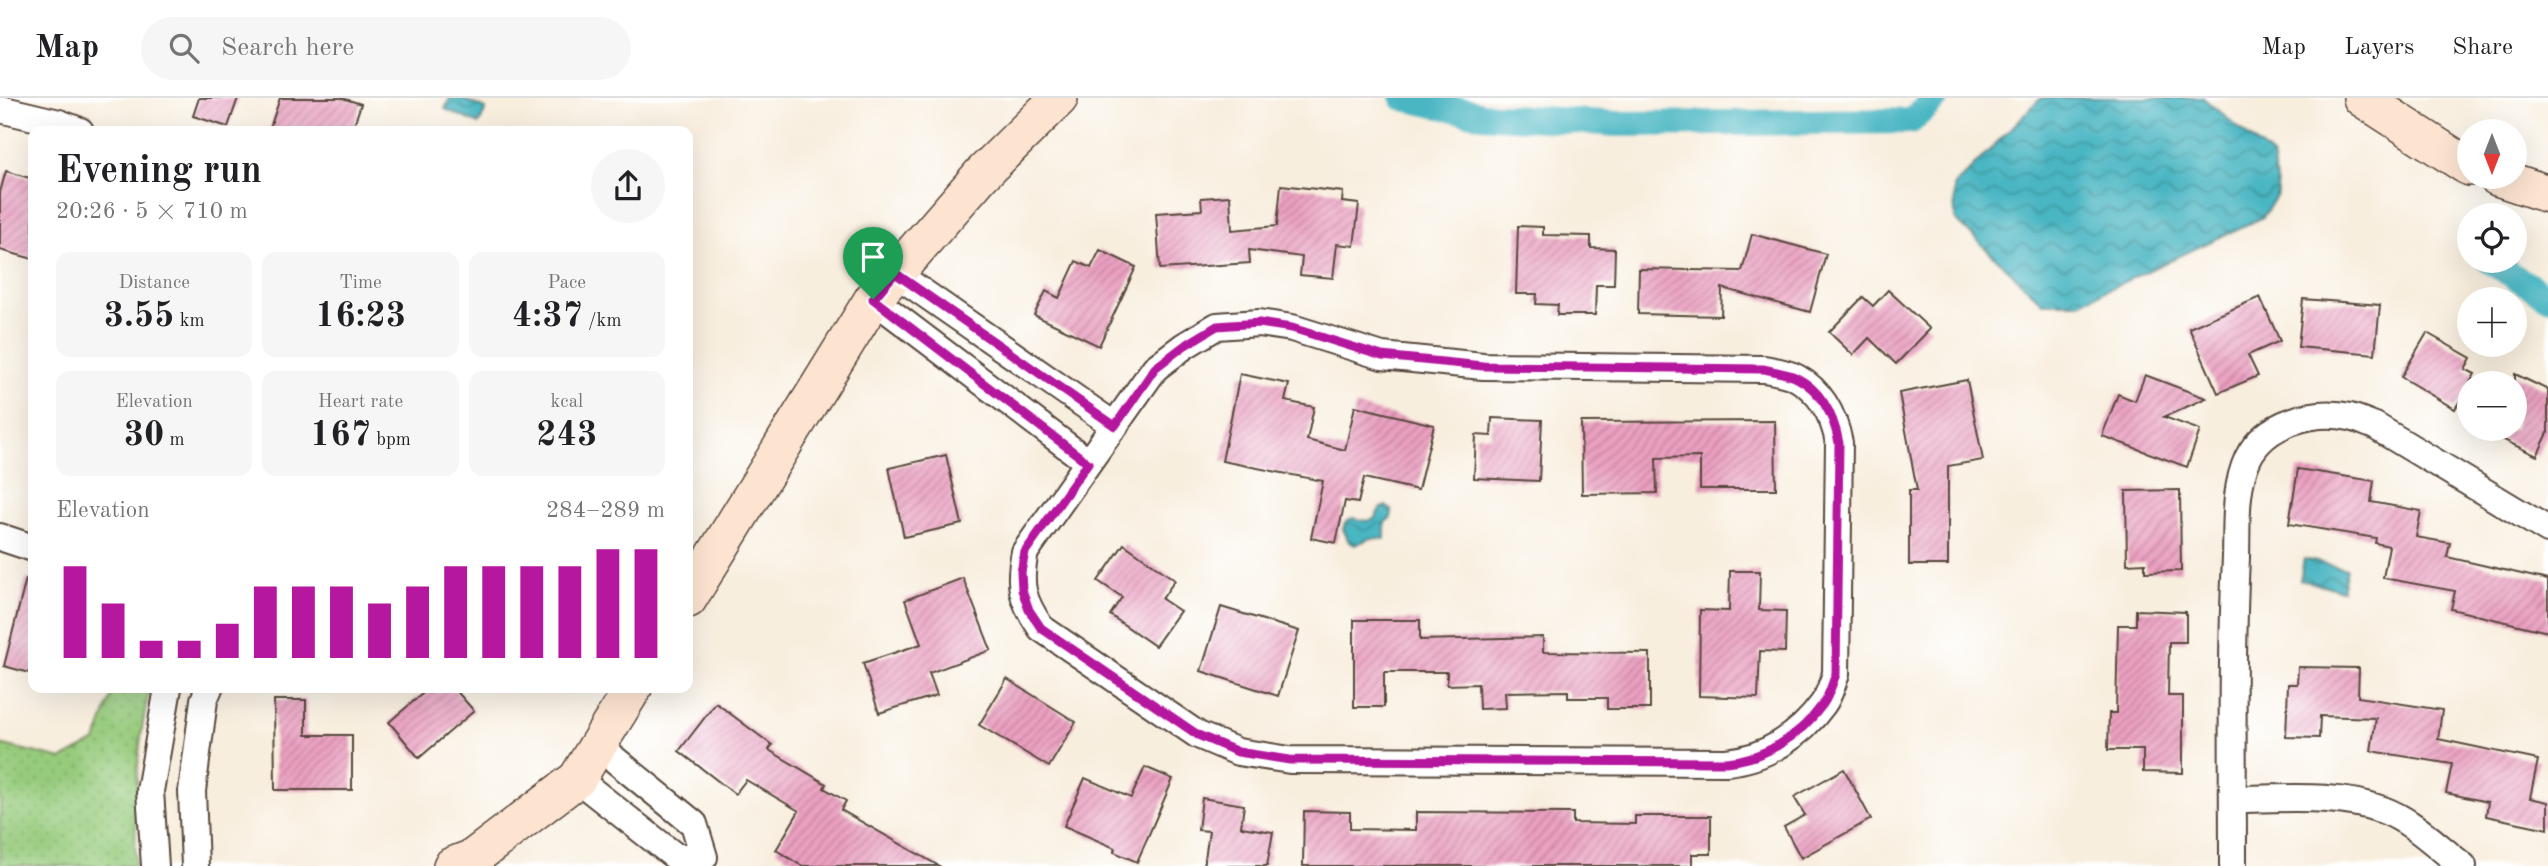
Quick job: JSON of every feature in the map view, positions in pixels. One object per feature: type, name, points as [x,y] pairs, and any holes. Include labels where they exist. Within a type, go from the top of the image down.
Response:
[{"type":"street","points":[[693,591],[884,286],[981,175],[1059,98]]},
{"type":"street","points":[[2362,98],[2457,159]]},
{"type":"street","points":[[0,109],[67,126]]},
{"type":"street","points":[[2527,187],[2548,194]]},
{"type":"street","points":[[884,286],[1115,426]]},
{"type":"street","points":[[884,286],[1088,463]]},
{"type":"street","points":[[1259,323],[1292,328],[1382,356],[1483,366],[1764,369],[1797,378],[1822,399],[1835,422],[1839,443],[1836,674],[1825,703],[1784,742],[1765,754],[1726,762],[1290,760],[1238,752],[1198,735],[1041,628],[1029,610],[1022,590],[1021,572],[1025,552],[1088,463],[1155,368],[1217,326],[1259,323]]},
{"type":"street","points":[[2233,866],[2234,616],[2239,484],[2249,455],[2267,435],[2295,419],[2323,414],[2349,416],[2375,426],[2548,530]]},
{"type":"street","points":[[0,537],[28,546]]},
{"type":"street","points":[[155,866],[150,791],[168,693]]},
{"type":"street","points":[[195,866],[192,791],[207,693]]},
{"type":"street","points":[[452,866],[473,858],[577,779],[630,693]]},
{"type":"street","points":[[597,746],[694,824],[709,862]]},
{"type":"street","points":[[577,779],[676,857],[709,862]]},
{"type":"street","points":[[2233,799],[2341,800],[2384,810],[2404,821],[2463,866]]},
{"type":"green space","points":[[112,693],[149,693],[139,754],[135,866],[0,866],[0,744],[62,759],[96,741]]},
{"type":"water","points":[[450,98],[460,98],[486,109],[479,124],[445,109]]},
{"type":"water","points":[[2041,98],[2203,98],[2272,156],[2278,193],[2263,217],[2079,303],[2043,303],[1955,219],[1954,186]]},
{"type":"water","points":[[1386,506],[1392,511],[1391,518],[1385,522],[1385,539],[1371,538],[1355,545],[1349,542],[1343,529],[1345,523],[1352,518],[1367,521],[1374,519],[1380,509]]},
{"type":"water","points":[[2304,559],[2347,569],[2342,590],[2300,580]]},
{"type":"building","points":[[199,98],[238,98],[228,126],[193,116]]},
{"type":"building","points":[[280,98],[342,98],[361,104],[354,126],[271,126]]},
{"type":"building","points":[[6,171],[28,178],[28,258],[0,250],[0,192]]},
{"type":"building","points":[[1281,185],[1343,192],[1342,202],[1359,204],[1354,246],[1337,244],[1333,278],[1300,275],[1302,257],[1249,250],[1250,263],[1160,269],[1156,213],[1202,210],[1201,198],[1230,196],[1232,230],[1277,226]]},
{"type":"building","points":[[1518,226],[1543,227],[1543,235],[1591,236],[1591,248],[1615,249],[1614,285],[1596,285],[1595,315],[1557,315],[1558,305],[1536,304],[1537,294],[1516,294]]},
{"type":"building","points":[[1752,234],[1826,254],[1810,312],[1722,288],[1721,316],[1638,314],[1639,269],[1742,271]]},
{"type":"building","points":[[1100,250],[1136,267],[1099,346],[1034,315],[1046,291],[1059,298],[1076,261],[1091,268]]},
{"type":"building","points":[[1888,290],[1930,329],[1896,364],[1869,338],[1853,355],[1829,332],[1863,297],[1873,306]]},
{"type":"building","points":[[2260,297],[2280,341],[2248,355],[2258,376],[2218,393],[2189,328]]},
{"type":"building","points":[[2303,299],[2380,305],[2375,354],[2298,347]]},
{"type":"building","points":[[2427,333],[2457,350],[2457,357],[2471,358],[2465,369],[2469,371],[2457,371],[2455,409],[2401,377]]},
{"type":"building","points":[[1240,374],[1289,384],[1285,401],[1314,407],[1307,440],[1345,450],[1355,406],[1434,425],[1418,490],[1364,478],[1358,503],[1345,501],[1336,543],[1311,538],[1323,481],[1222,461]]},
{"type":"building","points":[[2145,375],[2206,398],[2164,417],[2200,430],[2187,467],[2102,436],[2118,394],[2135,401]]},
{"type":"building","points":[[1967,380],[1983,460],[1948,466],[1948,565],[1909,565],[1909,490],[1917,490],[1899,393]]},
{"type":"building","points":[[2527,380],[2548,390],[2548,433],[2537,456],[2506,441],[2527,441]]},
{"type":"building","points":[[1492,418],[1542,420],[1539,481],[1474,478],[1476,435],[1491,436]]},
{"type":"building","points":[[1775,421],[1776,489],[1700,489],[1700,457],[1656,458],[1657,493],[1582,494],[1581,422]]},
{"type":"building","points":[[946,455],[962,524],[904,537],[889,468]]},
{"type":"building","points":[[2298,469],[2374,481],[2371,502],[2421,511],[2416,537],[2450,543],[2447,557],[2548,580],[2548,632],[2451,609],[2455,591],[2383,578],[2389,546],[2375,543],[2376,538],[2289,524]]},
{"type":"building","points":[[2180,490],[2181,571],[2145,572],[2145,563],[2127,564],[2126,491]]},
{"type":"building","points":[[1124,544],[1175,580],[1162,599],[1180,611],[1155,646],[1110,615],[1122,597],[1098,581]]},
{"type":"building","points":[[1730,571],[1760,571],[1759,610],[1786,611],[1785,652],[1760,651],[1758,698],[1699,696],[1700,610],[1729,611]]},
{"type":"building","points":[[963,578],[991,650],[929,673],[937,695],[879,713],[863,663],[921,644],[905,600]]},
{"type":"building","points":[[26,579],[28,579],[28,673],[4,666]]},
{"type":"building","points":[[1221,607],[1299,631],[1278,696],[1201,671]]},
{"type":"building","points":[[2136,610],[2186,612],[2186,642],[2169,642],[2168,696],[2183,696],[2183,773],[2143,772],[2143,750],[2108,750],[2109,713],[2116,713],[2118,625],[2136,625]]},
{"type":"building","points":[[1354,620],[1420,620],[1420,640],[1543,637],[1543,652],[1650,653],[1650,709],[1607,709],[1607,698],[1568,698],[1568,691],[1505,692],[1506,708],[1479,709],[1478,684],[1447,685],[1447,672],[1384,672],[1384,707],[1354,707]]},
{"type":"building","points":[[2298,667],[2359,668],[2358,697],[2442,710],[2438,739],[2538,760],[2530,798],[2548,802],[2548,829],[2486,816],[2488,802],[2446,793],[2452,764],[2371,751],[2376,718],[2320,716],[2319,738],[2286,737],[2288,684],[2297,684]]},
{"type":"building","points":[[1007,679],[1076,722],[1049,767],[979,725]]},
{"type":"building","points":[[423,693],[458,693],[474,711],[419,758],[389,722]]},
{"type":"building","points":[[274,700],[306,700],[306,735],[352,735],[352,790],[275,790]]},
{"type":"building","points":[[716,703],[772,745],[769,750],[826,784],[824,788],[846,801],[841,810],[939,866],[802,866],[776,850],[799,811],[746,780],[735,794],[679,751]]},
{"type":"building","points":[[1145,767],[1173,779],[1137,862],[1114,852],[1115,848],[1064,826],[1085,778],[1131,798]]},
{"type":"building","points":[[1844,769],[1871,819],[1801,858],[1784,827],[1805,815],[1794,797]]},
{"type":"building","points":[[1202,798],[1244,805],[1241,827],[1273,832],[1267,866],[1204,866],[1209,831],[1198,830]]},
{"type":"building","points":[[1304,811],[1350,812],[1350,829],[1416,830],[1416,812],[1573,813],[1573,823],[1635,824],[1635,816],[1711,816],[1711,854],[1692,854],[1692,866],[1303,866]]},
{"type":"waterway","points":[[1403,98],[1482,115],[1618,124],[1911,121],[1936,98]]},
{"type":"waterway","points":[[2509,273],[2548,297]]},
{"type":"route","points":[[895,273],[1115,426],[1155,368],[1184,346],[1217,326],[1259,323],[1292,328],[1382,356],[1483,366],[1764,369],[1797,378],[1822,399],[1835,422],[1839,443],[1836,674],[1825,703],[1784,742],[1765,754],[1740,761],[1290,760],[1238,752],[1198,735],[1041,628],[1029,610],[1022,590],[1021,572],[1025,552],[1088,463],[873,299],[895,273]]}]
